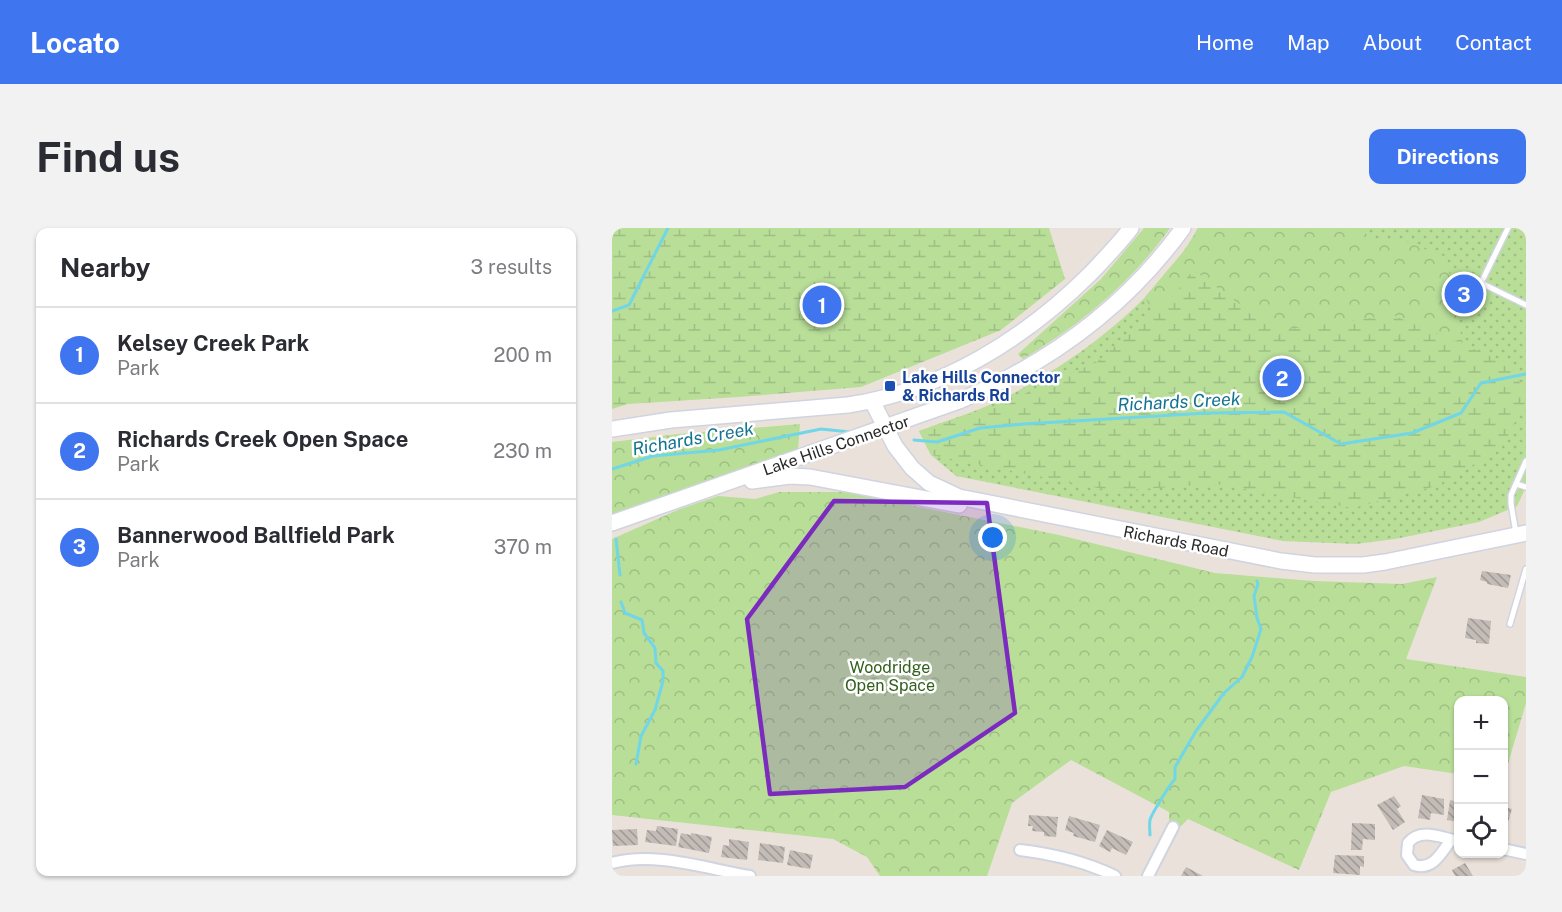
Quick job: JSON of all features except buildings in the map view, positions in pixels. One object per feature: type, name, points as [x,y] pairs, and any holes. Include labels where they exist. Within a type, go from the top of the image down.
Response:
[{"type":"main road","name":"Lake Hills Connector","points":[[612,429],[670,420],[872,402],[908,391],[970,364],[1022,331],[1086,278],[1131,228]]},
{"type":"main road","name":"Lake Hills Connector","points":[[612,523],[885,428],[984,391],[1027,369],[1114,306],[1151,268],[1183,228]]},
{"type":"main road","name":"Richards Road","points":[[872,402],[903,457],[929,483],[959,497],[1027,512],[1261,558],[1315,565],[1363,565],[1385,562],[1521,534]]},
{"type":"main road","points":[[720,485],[778,477],[810,477],[957,504],[1027,512]]},
{"type":"street","points":[[1148,876],[1173,827]]},
{"type":"street","points":[[1020,850],[1081,861],[1115,876]]},
{"type":"street","points":[[1508,850],[1526,854]]},
{"type":"street","points":[[612,863],[647,859],[717,873],[750,876]]},
{"type":"lane","points":[[1508,228],[1481,284],[1526,305]]},
{"type":"lane","points":[[1521,534],[1511,504],[1511,495],[1526,461]]},
{"type":"lane","points":[[1516,484],[1526,488]]},
{"type":"lane","points":[[1510,624],[1526,569]]},
{"type":"highlighted area","points":[[834,501],[987,503],[1015,713],[905,787],[770,794],[747,619]]},
{"type":"green space","points":[[612,228],[1049,228],[1065,279],[1001,330],[861,387],[628,404],[612,409]]},
{"type":"green space","points":[[1144,228],[1170,228],[1139,266],[1104,301],[1065,332],[1023,359],[1018,354],[1101,279]]},
{"type":"green space","points":[[1198,228],[1526,228],[1526,487],[1517,506],[1479,522],[1395,539],[1356,544],[1283,541],[956,476],[931,455],[919,431],[997,401],[1035,381],[1089,346],[1139,303],[1162,279]]},
{"type":"green space","points":[[1198,228],[1356,228],[1377,240],[1399,239],[1446,257],[1463,344],[1392,315],[1276,331],[1193,270],[1173,296],[1153,313],[1145,297],[1188,246]]},
{"type":"green space","points":[[1193,270],[1276,331],[1392,315],[1514,366],[1526,401],[1501,449],[1436,486],[1353,508],[1216,484],[1113,491],[931,455],[919,431],[1006,402],[1097,362],[1173,296]]},
{"type":"green space","points":[[800,424],[798,450],[612,516],[612,442]]},
{"type":"green space","name":"Woodridge Open Space","points":[[779,492],[845,492],[1059,535],[1215,573],[1313,581],[1402,584],[1437,577],[1406,659],[1526,677],[1526,703],[1508,764],[1508,696],[1454,696],[1454,773],[1404,766],[1331,792],[1299,870],[1188,819],[1178,829],[1169,824],[1169,812],[1071,760],[1012,803],[987,876],[880,876],[867,857],[833,839],[612,815],[612,539],[680,509],[718,496],[755,499]]},
{"type":"waterway","points":[[612,311],[629,305],[668,228]]},
{"type":"waterway","name":"Richards Creek","points":[[914,440],[937,442],[980,428],[1024,424],[1207,413],[1284,412],[1341,444],[1412,433],[1461,413],[1481,383],[1526,374]]},
{"type":"waterway","name":"Richards Creek","points":[[612,469],[653,456],[719,450],[821,429],[850,432]]},
{"type":"waterway","points":[[616,539],[620,575]]},
{"type":"waterway","points":[[1150,835],[1150,820],[1175,779],[1175,767],[1196,731],[1224,693],[1242,677],[1252,657],[1261,629],[1254,596],[1257,581]]},
{"type":"waterway","points":[[621,602],[625,613],[642,620],[644,633],[655,648],[656,663],[663,671],[663,681],[655,710],[641,736],[636,764]]},
{"type":"place","name":"Bannerwood Ballfield Park","points":[[1464,294]]},
{"type":"place","name":"Kelsey Creek Park","points":[[822,305]]},
{"type":"place","name":"Richards Creek Open Space","points":[[1282,378]]},
{"type":"place","name":"Lake Hills Connector & Richards Rd","points":[[890,386]]}]
